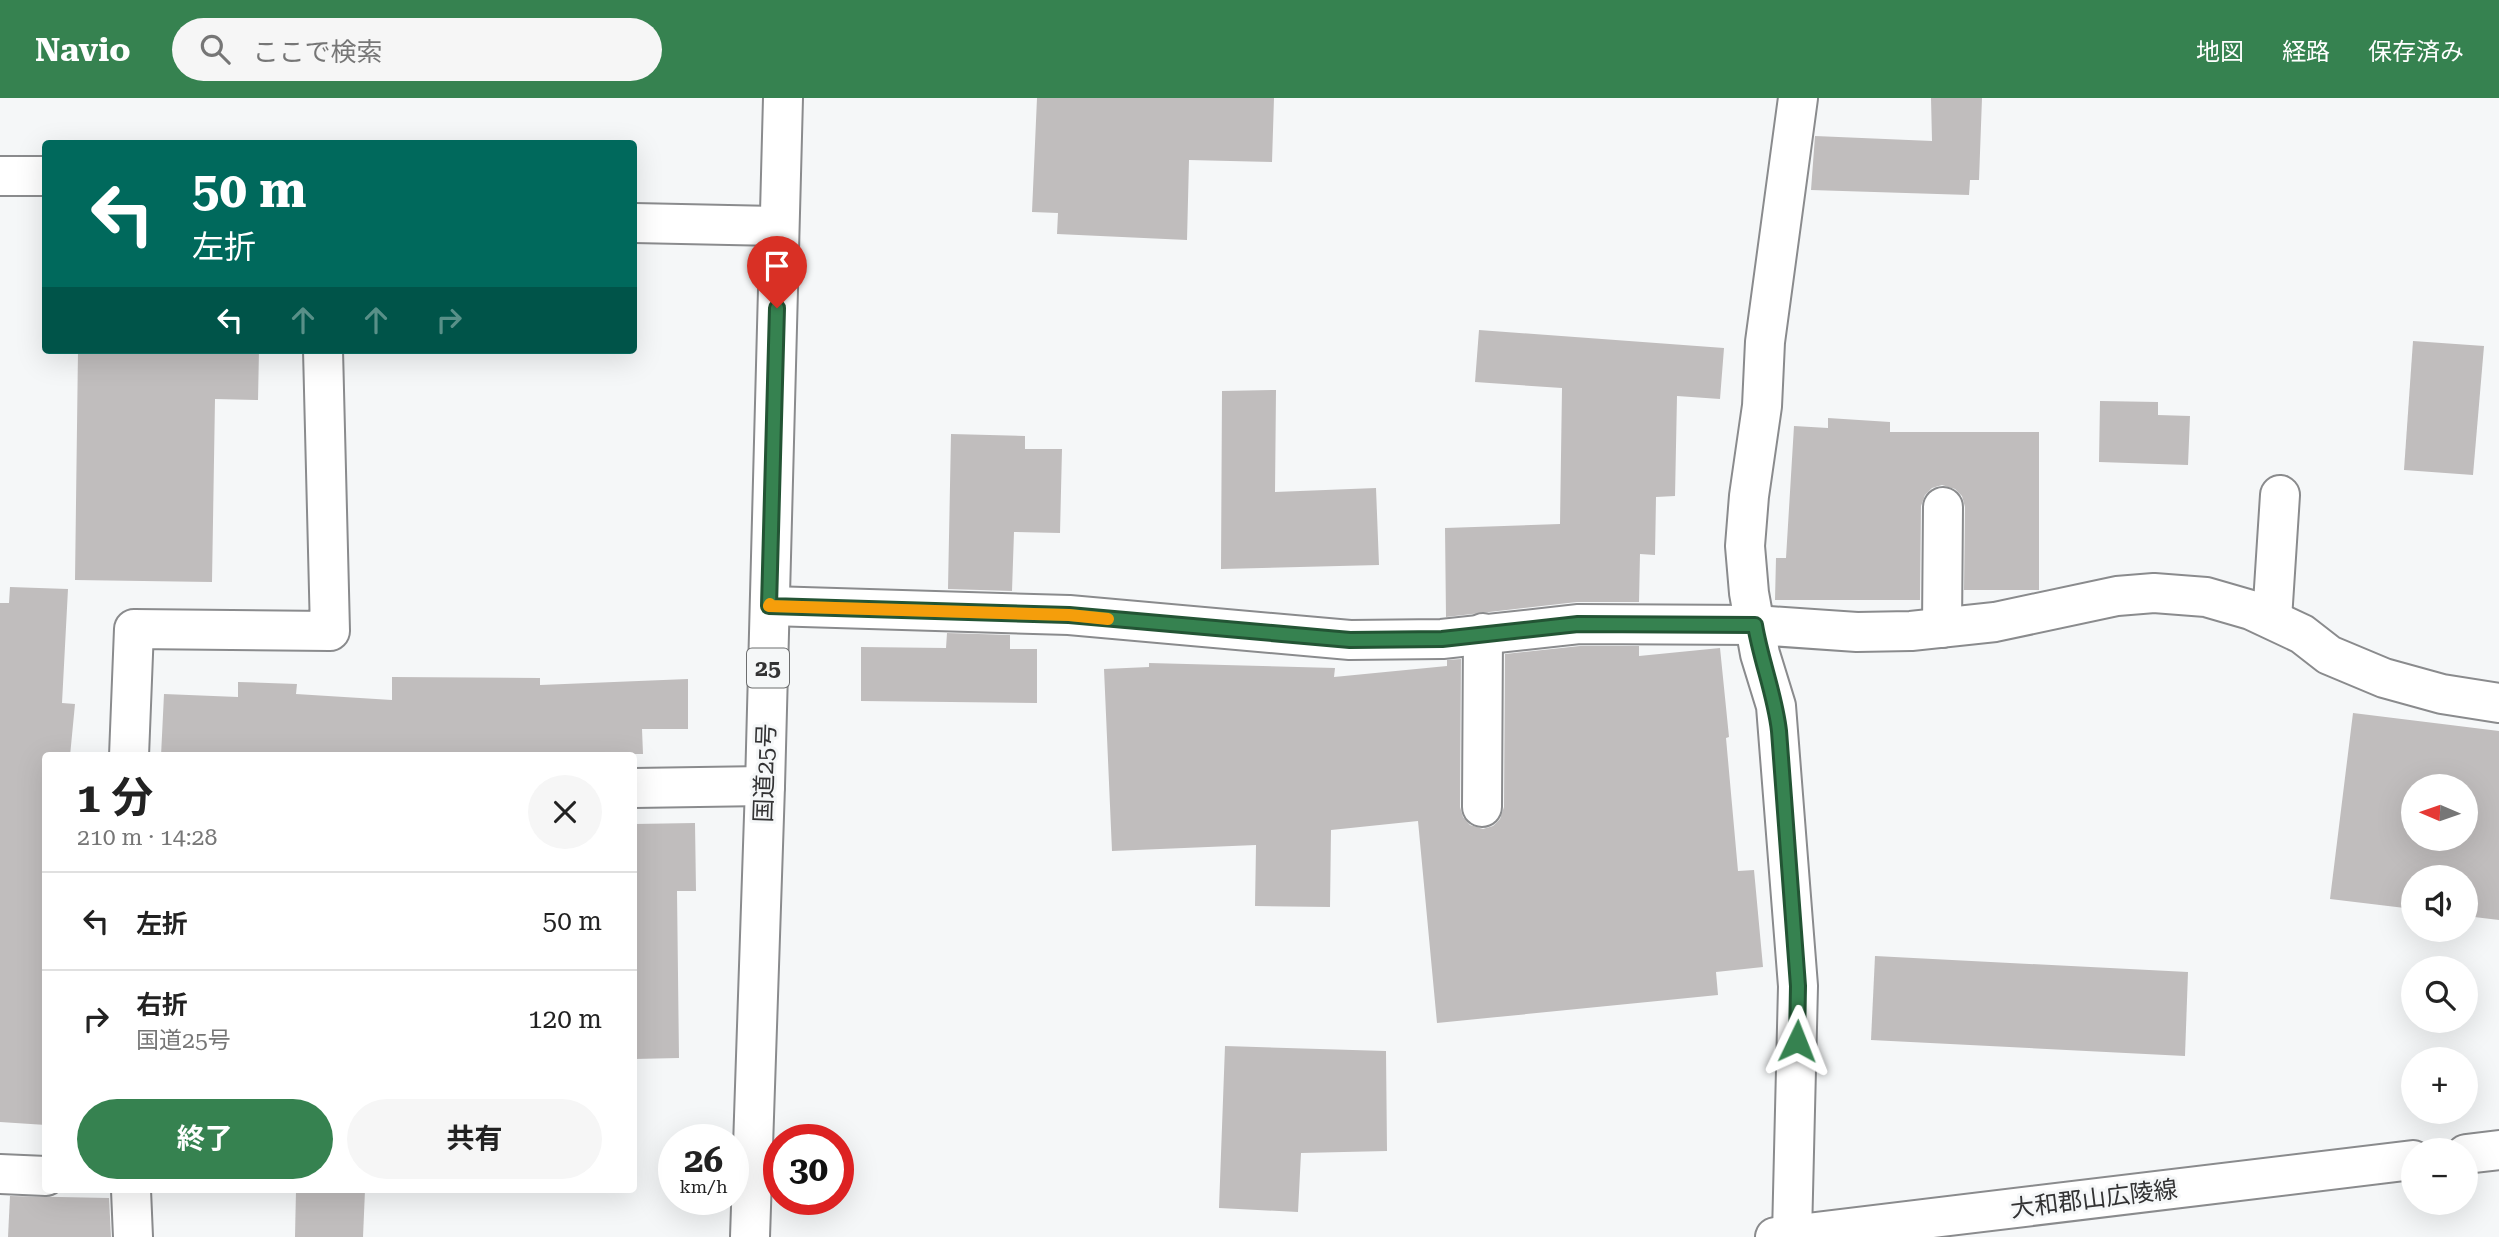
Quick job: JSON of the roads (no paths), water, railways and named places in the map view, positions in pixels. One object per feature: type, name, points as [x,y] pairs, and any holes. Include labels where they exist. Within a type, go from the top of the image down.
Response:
[{"type":"main road","name":"国道25号","points":[[750,1237],[783,98]]},
{"type":"main road","points":[[1784,1236],[1798,986],[1776,706],[1760,654],[1749,593],[1745,546],[1762,406],[1765,342],[1798,98]]},
{"type":"main road","points":[[0,176],[42,176]]},
{"type":"main road","points":[[637,223],[779,226]]},
{"type":"main road","points":[[130,752],[134,629],[330,631],[323,354]]},
{"type":"main road","points":[[2272,619],[2280,495]]},
{"type":"main road","points":[[1942,628],[1943,507]]},
{"type":"main road","points":[[769,606],[1069,615],[1350,640],[1442,639],[1578,624],[1755,625],[1857,632],[1911,631],[1995,622],[2117,596],[2154,593],[2206,597],[2251,610],[2302,634],[2329,655],[2384,678],[2442,694],[2499,703]]},
{"type":"main road","points":[[1482,807],[1483,634]]},
{"type":"main road","points":[[637,788],[765,786]]},
{"type":"main road","points":[[2478,1153],[2499,1150]]},
{"type":"main road","name":"大和郡山広陵線","points":[[1784,1236],[2401,1161]]},
{"type":"main road","points":[[0,1174],[42,1176]]},
{"type":"main road","points":[[131,1193],[133,1237]]}]
